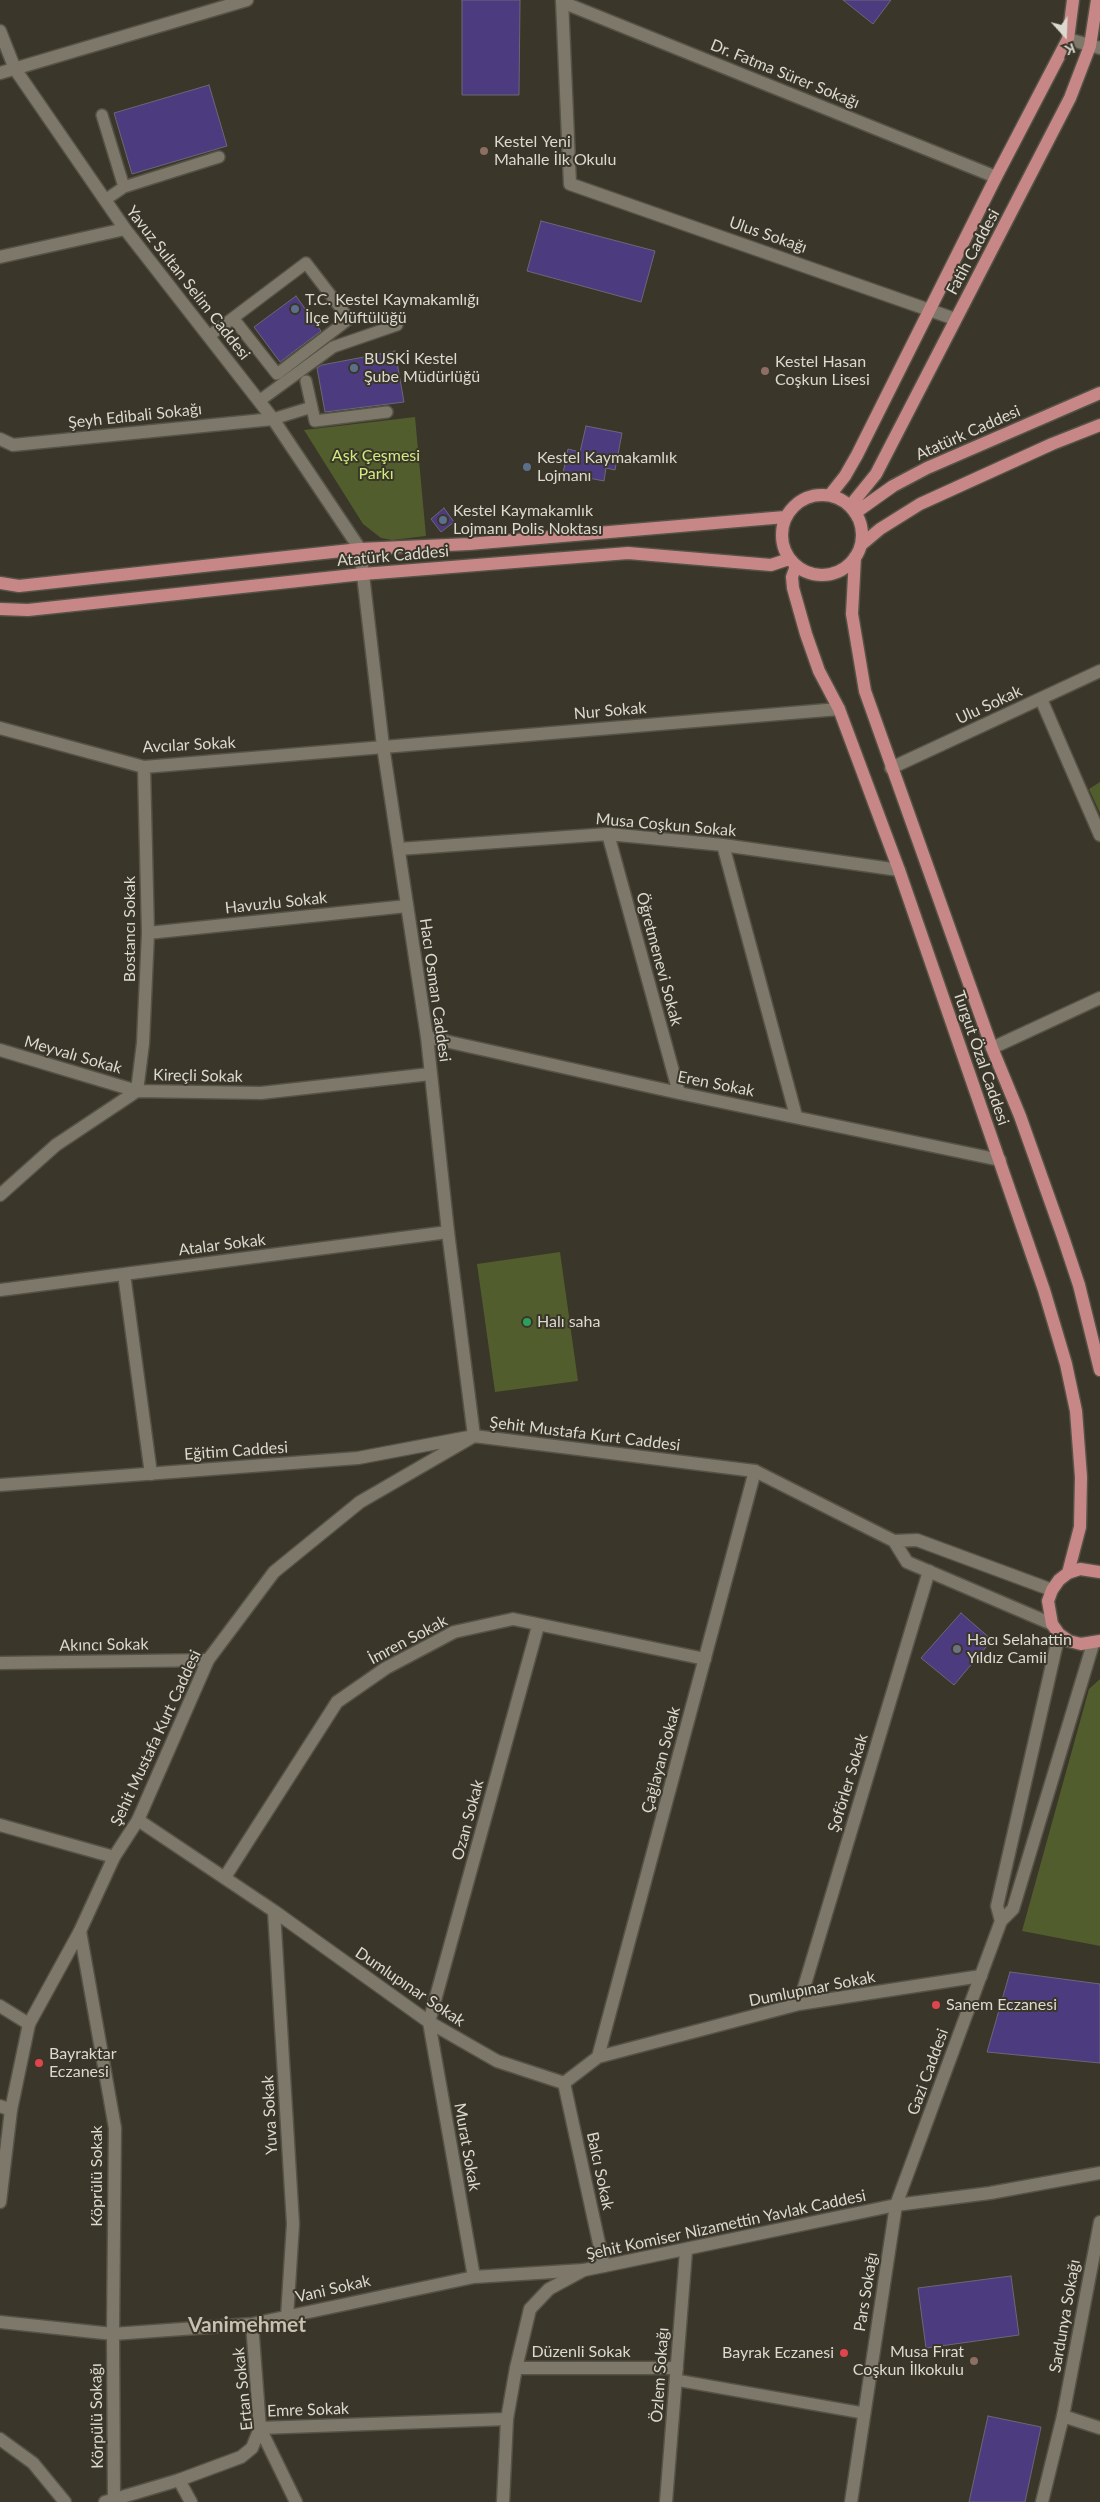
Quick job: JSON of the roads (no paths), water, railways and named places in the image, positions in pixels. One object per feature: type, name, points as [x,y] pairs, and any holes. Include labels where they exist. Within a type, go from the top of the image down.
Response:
[{"type":"main road","name":"Fatih Caddesi","points":[[830,495],[845,476],[857,455],[929,308],[1068,39],[1073,0]]},
{"type":"main road","name":"Fatih Caddesi","points":[[852,510],[876,474],[1095,47],[1097,0]]},
{"type":"main road","name":"Atatürk Caddesi","points":[[852,510],[927,468],[1100,393]]},
{"type":"main road","points":[[861,545],[880,529],[920,504],[1052,444],[1100,425]]},
{"type":"main road","points":[[830,495],[842,500],[852,510],[862,532],[861,545],[855,557],[846,567],[834,574],[821,576],[807,573],[792,563],[782,543],[781,530],[785,517],[793,506],[804,498],[830,495]]},
{"type":"main road","name":"Atatürk Caddesi","points":[[0,583],[19,586],[360,549],[468,544],[785,517]]},
{"type":"main road","points":[[468,544],[470,566]]},
{"type":"main road","name":"Atatürk Caddesi","points":[[0,609],[28,610],[363,574],[628,553],[771,565],[792,563]]},
{"type":"main road","name":"Turgut Özal Caddesi","points":[[855,557],[852,614],[856,649],[865,691],[992,1048],[1020,1116],[1063,1237],[1079,1285],[1100,1370]]},
{"type":"main road","name":"Turgut Özal Caddesi","points":[[792,563],[793,588],[806,634],[819,671],[839,709],[900,870],[1000,1160],[1066,1364],[1076,1411],[1081,1477],[1080,1527],[1068,1573]]},
{"type":"main road","points":[[1096,1642],[1075,1642],[1055,1629],[1048,1601],[1052,1590],[1059,1580],[1068,1573],[1080,1569],[1100,1572]]},
{"type":"street","points":[[0,73],[247,0]]},
{"type":"street","name":"Dr. Fatma Sürer Sokağı","points":[[562,1],[996,176]]},
{"type":"street","name":"Ulus Sokağı","points":[[562,1],[570,184],[956,319]]},
{"type":"street","name":"Yavuz Sultan Selim Caddesi","points":[[0,31],[15,69],[125,229],[273,419],[360,549]]},
{"type":"street","points":[[1068,39],[1095,47]]},
{"type":"street","points":[[0,257],[125,229]]},
{"type":"street","name":"Şeyh Edibali Sokağı","points":[[0,439],[13,444],[273,419]]},
{"type":"street","name":"Hacı Osman Caddesi","points":[[360,549],[383,746],[427,1037],[448,1232],[474,1436]]},
{"type":"street","name":"Ulu Sokak","points":[[891,768],[1100,671]]},
{"type":"street","points":[[1040,699],[1100,835]]},
{"type":"street","name":"Nur Sokak","points":[[383,746],[839,709]]},
{"type":"street","name":"Avcılar Sokak","points":[[0,728],[144,767],[383,746]]},
{"type":"street","name":"Bostancı Sokak","points":[[137,1090],[144,1043],[148,933],[144,767]]},
{"type":"street","name":"Musa Coşkun Sokak","points":[[399,849],[608,834],[723,845],[900,870]]},
{"type":"street","name":"Öğretmenevi Sokak","points":[[608,834],[679,1093]]},
{"type":"street","points":[[723,845],[796,1116]]},
{"type":"street","name":"Havuzlu Sokak","points":[[148,933],[408,906]]},
{"type":"street","points":[[992,1048],[1100,998]]},
{"type":"street","name":"Eren Sokak","points":[[427,1037],[679,1093],[1000,1160]]},
{"type":"street","name":"Meyvalı Sokak","points":[[0,1050],[137,1090]]},
{"type":"street","name":"Kireçli Sokak","points":[[0,1195],[56,1145],[137,1090],[261,1093],[430,1074]]},
{"type":"street","name":"Atalar Sokak","points":[[0,1290],[448,1232]]},
{"type":"street","points":[[124,1274],[151,1474]]},
{"type":"street","name":"Şehit Mustafa Kurt Caddesi","points":[[0,2202],[6,2108],[29,2024],[80,1931],[114,1857],[138,1820],[208,1660],[274,1572],[360,1502],[474,1436],[755,1471],[894,1541],[917,1540],[1052,1590]]},
{"type":"street","name":"Eğitim Caddesi","points":[[0,1485],[358,1458],[474,1436]]},
{"type":"street","name":"Çağlayan Sokak","points":[[598,2057],[755,1471]]},
{"type":"street","points":[[894,1541],[907,1562],[1055,1629]]},
{"type":"street","name":"Şoförler Sokak","points":[[799,2004],[928,1571]]},
{"type":"street","name":"İmren Sokak","points":[[224,1877],[337,1702],[386,1668],[454,1632],[513,1619],[538,1626],[705,1659]]},
{"type":"street","name":"Ozan Sokak","points":[[429,2022],[538,1626]]},
{"type":"street","name":"Gazi Caddesi","points":[[1002,1921],[997,1906],[1055,1629]]},
{"type":"street","name":"Gazi Caddesi","points":[[896,2206],[1002,1921],[1013,1909],[1096,1642]]},
{"type":"street","name":"Akıncı Sokak","points":[[0,1663],[208,1660]]},
{"type":"street","name":"Dumlupınar Sokak","points":[[138,1820],[274,1911],[429,2022],[497,2061],[564,2083],[598,2057],[799,2004],[982,1976]]},
{"type":"street","points":[[0,1825],[114,1857]]},
{"type":"street","name":"Yuva Sokak","points":[[274,1911],[292,2224],[287,2317]]},
{"type":"street","name":"Köprülü Sokak","points":[[80,1931],[115,2128],[113,2334]]},
{"type":"street","points":[[0,2006],[29,2024]]},
{"type":"street","name":"Murat Sokak","points":[[429,2022],[474,2276]]},
{"type":"street","name":"Balcı Sokak","points":[[564,2083],[604,2266]]},
{"type":"street","name":"Şehit Komiser Nizamettin Yavlak Caddesi","points":[[503,2502],[507,2419],[516,2368],[530,2309],[549,2289],[584,2270],[686,2251],[896,2206],[990,2193],[1100,2173]]},
{"type":"street","name":"Pars Sokağı","points":[[851,2502],[863,2413],[896,2206]]},
{"type":"street","name":"Sardunya Sokağı","points":[[1042,2502],[1064,2416],[1097,2256],[1100,2222]]},
{"type":"street","name":"Özlem Sokağı","points":[[666,2502],[686,2251]]},
{"type":"street","name":"Vani Sokak","points":[[0,2322],[113,2334],[252,2324],[474,2276],[584,2270]]},
{"type":"street","name":"Ertan Sokak","points":[[252,2324],[260,2428],[296,2502]]},
{"type":"street","name":"Körpülü Sokağı","points":[[110,2500],[113,2334]]},
{"type":"street","name":"Düzenli Sokak","points":[[516,2368],[676,2374]]},
{"type":"street","points":[[1064,2416],[1100,2428]]},
{"type":"street","name":"Emre Sokak","points":[[110,2500],[179,2480],[241,2457],[252,2448],[260,2428],[507,2419]]},
{"type":"street","points":[[0,2439],[33,2463],[65,2502]]},
{"type":"street","points":[[179,2480],[191,2502]]},
{"type":"lane","points":[[102,114],[124,187]]},
{"type":"lane","points":[[105,200],[124,187],[219,157]]},
{"type":"lane","points":[[209,336],[306,262],[349,319],[277,374],[233,318]]},
{"type":"lane","points":[[259,401],[332,347],[398,326]]},
{"type":"lane","points":[[306,381],[315,422],[386,412]]},
{"type":"lane","points":[[273,419],[312,406]]},
{"type":"lane","points":[[676,2374],[863,2413]]},
{"type":"place","name":"Kestel Yeni Mahalle İlk Okulu","points":[[484,151]]},
{"type":"place","name":"T.C. Kestel Kaymakamlığı İlçe Müftülüğü","points":[[295,309]]},
{"type":"place","name":"BUSKİ Kestel Şube Müdürlüğü","points":[[354,368]]},
{"type":"place","name":"Kestel Hasan Coşkun Lisesi","points":[[765,371]]},
{"type":"place","name":"Kestel Kaymakamlık Lojmanı","points":[[527,467]]},
{"type":"place","name":"Kestel Kaymakamlık Lojmanı Polis Noktası","points":[[443,520]]},
{"type":"place","name":"Halı saha","points":[[527,1322]]},
{"type":"place","name":"Hacı Selahattin Yıldız Camii","points":[[957,1649]]},
{"type":"place","name":"Sanem Eczanesi","points":[[936,2005]]},
{"type":"place","name":"Bayraktar Eczanesi","points":[[39,2063]]},
{"type":"place","name":"Bayrak Eczanesi","points":[[844,2353]]},
{"type":"place","name":"Musa Fırat Coşkun İlkokulu","points":[[974,2361]]},
{"type":"district","name":"Vanimehmet","points":[[247,2325]]},
{"type":"park label","name":"Aşk Çeşmesi Parkı","points":[[376,465]]}]
